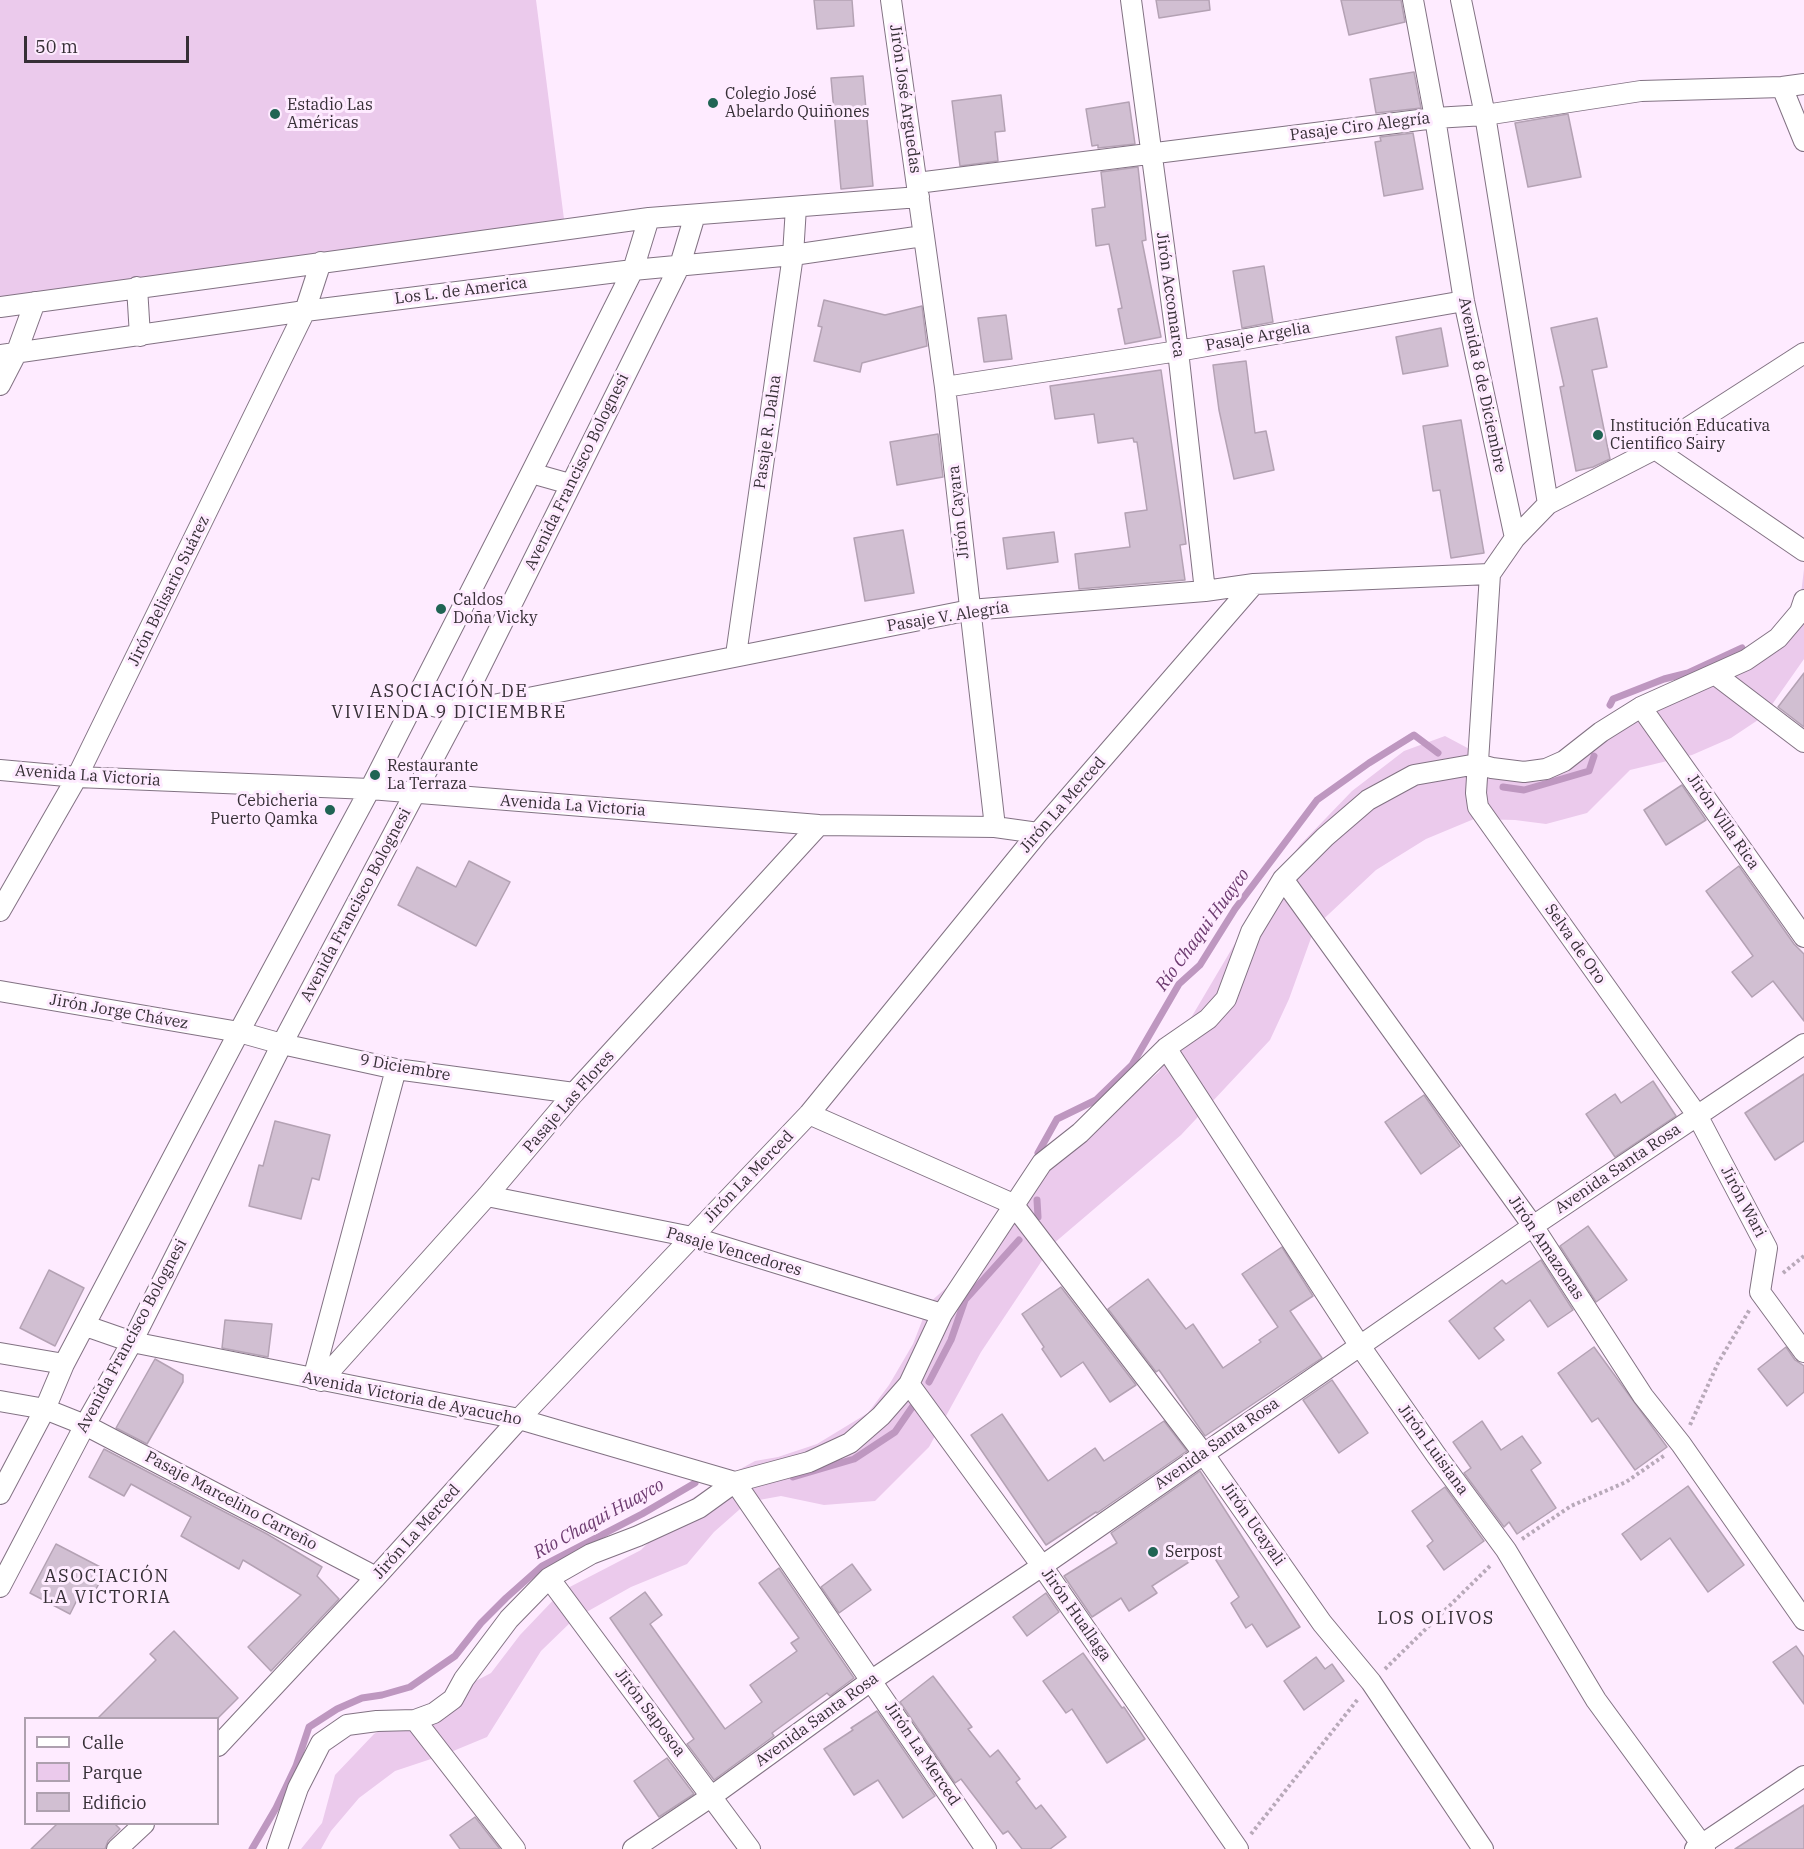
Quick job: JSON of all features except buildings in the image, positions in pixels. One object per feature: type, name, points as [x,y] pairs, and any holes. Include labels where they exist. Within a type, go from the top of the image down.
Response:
[{"type":"street","name":"Jirón José Arguedas","points":[[891,0],[918,190]]},
{"type":"street","name":"Jirón Accomarca","points":[[1131,0],[1178,351],[1205,591]]},
{"type":"street","name":"Avenida 8 de Diciembre","points":[[1413,0],[1435,118],[1464,301],[1515,538]]},
{"type":"street","points":[[1461,0],[1485,115],[1548,504]]},
{"type":"street","name":"Pasaje Ciro Alegría","points":[[918,190],[1151,153],[1435,118],[1485,115],[1641,91],[1782,87],[1804,84]]},
{"type":"street","points":[[1782,87],[1804,141]]},
{"type":"street","points":[[0,307],[650,218],[796,207],[918,190]]},
{"type":"street","name":"Jirón Cayara","points":[[918,190],[945,387],[995,827]]},
{"type":"street","name":"Pasaje R. Dalna","points":[[736,655],[794,255],[796,207]]},
{"type":"street","name":"Avenida Francisco Bolognesi","points":[[0,1587],[132,1342],[282,1044],[458,712],[680,266],[695,215]]},
{"type":"street","points":[[0,1494],[45,1409],[64,1364],[86,1326],[238,1032],[370,789],[531,473],[633,270],[650,218]]},
{"type":"street","name":"Los L. de America","points":[[8,355],[305,311],[633,270],[794,255],[923,236]]},
{"type":"street","name":"Jirón Belisario Suárez","points":[[0,911],[77,777],[305,311],[321,262]]},
{"type":"street","points":[[137,287],[140,336]]},
{"type":"street","name":"Pasaje Argelia","points":[[945,387],[1178,351],[1464,301]]},
{"type":"street","points":[[0,385],[8,355],[35,302]]},
{"type":"street","points":[[1477,764],[1490,574],[1515,538],[1548,504],[1655,449],[1804,353]]},
{"type":"street","points":[[1655,449],[1804,551]]},
{"type":"street","points":[[531,473],[570,484]]},
{"type":"street","name":"Pasaje V. Alegría","points":[[413,701],[458,712],[970,610],[1205,591],[1254,584],[1490,574]]},
{"type":"street","name":"Jirón La Merced","points":[[219,1745],[519,1419],[809,1114],[1038,833],[1254,584]]},
{"type":"street","points":[[277,1849],[298,1788],[321,1743],[347,1725],[415,1720],[434,1713],[453,1699],[464,1679],[509,1619],[549,1578],[591,1554],[638,1536],[699,1508],[735,1482],[809,1462],[850,1443],[881,1416],[909,1384],[942,1314],[1042,1163],[1080,1134],[1166,1048],[1208,1019],[1226,999],[1251,932],[1283,879],[1325,837],[1368,800],[1414,775],[1477,764],[1524,772],[1545,769],[1564,761],[1601,732],[1641,707],[1746,660],[1778,638],[1800,612],[1804,600]]},
{"type":"street","points":[[1716,675],[1804,742]]},
{"type":"street","name":"Jirón Villa Rica","points":[[1641,707],[1804,937]]},
{"type":"street","name":"Selva de Oro","points":[[1477,764],[1478,807],[1697,1116]]},
{"type":"street","name":"Avenida La Victoria","points":[[0,770],[77,777],[370,789],[819,825],[995,827],[1038,833]]},
{"type":"street","name":"Pasaje Las Flores","points":[[317,1380],[487,1196],[574,1093],[819,825]]},
{"type":"street","name":"Jirón Amazonas","points":[[1283,879],[1533,1226],[1644,1396],[1681,1444],[1804,1620]]},
{"type":"street","name":"Jirón Jorge Chávez","points":[[0,991],[238,1032]]},
{"type":"street","name":"9 Diciembre","points":[[238,1032],[396,1069],[574,1093]]},
{"type":"street","name":"Avenida Santa Rosa","points":[[633,1849],[712,1796],[872,1680],[1042,1566],[1533,1226],[1804,1044]]},
{"type":"street","name":"Jirón Luisiana","points":[[1166,1048],[1360,1346],[1506,1550],[1596,1700],[1701,1847]]},
{"type":"street","points":[[317,1380],[396,1069]]},
{"type":"street","points":[[809,1114],[1013,1204]]},
{"type":"street","name":"Jirón Wari","points":[[1697,1116],[1767,1248],[1760,1292],[1804,1352]]},
{"type":"street","name":"Pasaje Vencedores","points":[[487,1196],[692,1237],[942,1314]]},
{"type":"street","name":"Jirón Ucayali","points":[[1013,1204],[1203,1453],[1322,1623],[1371,1682],[1483,1849]]},
{"type":"street","name":"Avenida Victoria de Ayacucho","points":[[86,1326],[132,1342],[519,1419],[735,1482]]},
{"type":"street","points":[[0,1353],[64,1364]]},
{"type":"street","name":"Jirón Huallaga","points":[[909,1384],[1042,1566],[1238,1849]]},
{"type":"street","points":[[0,1401],[45,1409]]},
{"type":"street","name":"Pasaje Marcelino Carreño","points":[[45,1409],[86,1425],[376,1577]]},
{"type":"street","name":"Jirón La Merced","points":[[735,1482],[986,1849]]},
{"type":"street","name":"Jirón Saposoa","points":[[549,1578],[750,1849]]},
{"type":"street","points":[[415,1720],[515,1849]]},
{"type":"street","points":[[1701,1847],[1804,1776]]},
{"type":"street","points":[[117,1849],[143,1825]]},
{"type":"green space","name":"Estadio Las Américas","points":[[0,0],[536,0],[565,227],[0,300]]},
{"type":"green space","points":[[1804,569],[1804,659],[1764,716],[1731,738],[1692,755],[1630,770],[1587,813],[1546,824],[1515,820],[1474,819],[1426,839],[1376,870],[1315,927],[1289,999],[1270,1040],[1181,1135],[1053,1244],[981,1352],[929,1447],[875,1501],[824,1505],[781,1496],[748,1502],[714,1532],[687,1564],[631,1587],[574,1619],[541,1651],[487,1737],[395,1771],[359,1798],[331,1831],[321,1849],[301,1849],[322,1823],[335,1775],[374,1734],[491,1673],[520,1635],[562,1591],[641,1550],[690,1500],[720,1480],[755,1461],[778,1457],[817,1444],[868,1413],[889,1385],[913,1344],[929,1303],[955,1280],[1069,1147],[1159,1072],[1266,891],[1300,845],[1352,791],[1404,751],[1445,736],[1522,777],[1589,734],[1695,692],[1776,632],[1801,594]]},
{"type":"waterway","name":"Río Chaqui Huayco","points":[[1610,705],[1613,699],[1664,679],[1688,673],[1742,648]]},
{"type":"waterway","name":"Río Chaqui Huayco","points":[[1038,1153],[1057,1119],[1096,1100],[1132,1065],[1179,984],[1200,965],[1235,909],[1317,800],[1414,735],[1438,753]]},
{"type":"waterway","name":"Río Chaqui Huayco","points":[[1503,787],[1524,790],[1589,771],[1594,756]]},
{"type":"waterway","name":"Río Chaqui Huayco","points":[[1037,1200],[1038,1217]]},
{"type":"waterway","name":"Río Chaqui Huayco","points":[[929,1382],[951,1340],[965,1300],[1019,1240]]},
{"type":"waterway","name":"Río Chaqui Huayco","points":[[793,1477],[854,1459],[895,1432],[915,1403]]},
{"type":"waterway","name":"Río Chaqui Huayco","points":[[252,1849],[276,1808],[296,1766],[309,1727],[337,1709],[362,1698],[410,1687],[455,1656],[481,1623],[542,1566],[642,1514],[695,1483]]},
{"type":"place","name":"Colegio José Abelardo Quiñones","points":[[713,103]]},
{"type":"place","name":"Estadio Las Américas","points":[[275,114]]},
{"type":"place","name":"Institución Educativa Cientifico Sairy","points":[[1598,435]]},
{"type":"place","name":"Caldos Doña Vicky","points":[[441,609]]},
{"type":"place","name":"Restaurante La Terraza","points":[[375,775]]},
{"type":"place","name":"Cebicheria Puerto Qamka","points":[[330,810]]},
{"type":"place","name":"Serpost","points":[[1153,1552]]},
{"type":"district","name":"ASOCIACIÓN DE VIVIENDA 9 DICIEMBRE","points":[[449,702]]},
{"type":"district","name":"ASOCIACIÓN LA VICTORIA","points":[[107,1587]]},
{"type":"district","name":"LOS OLIVOS","points":[[1436,1619]]}]
